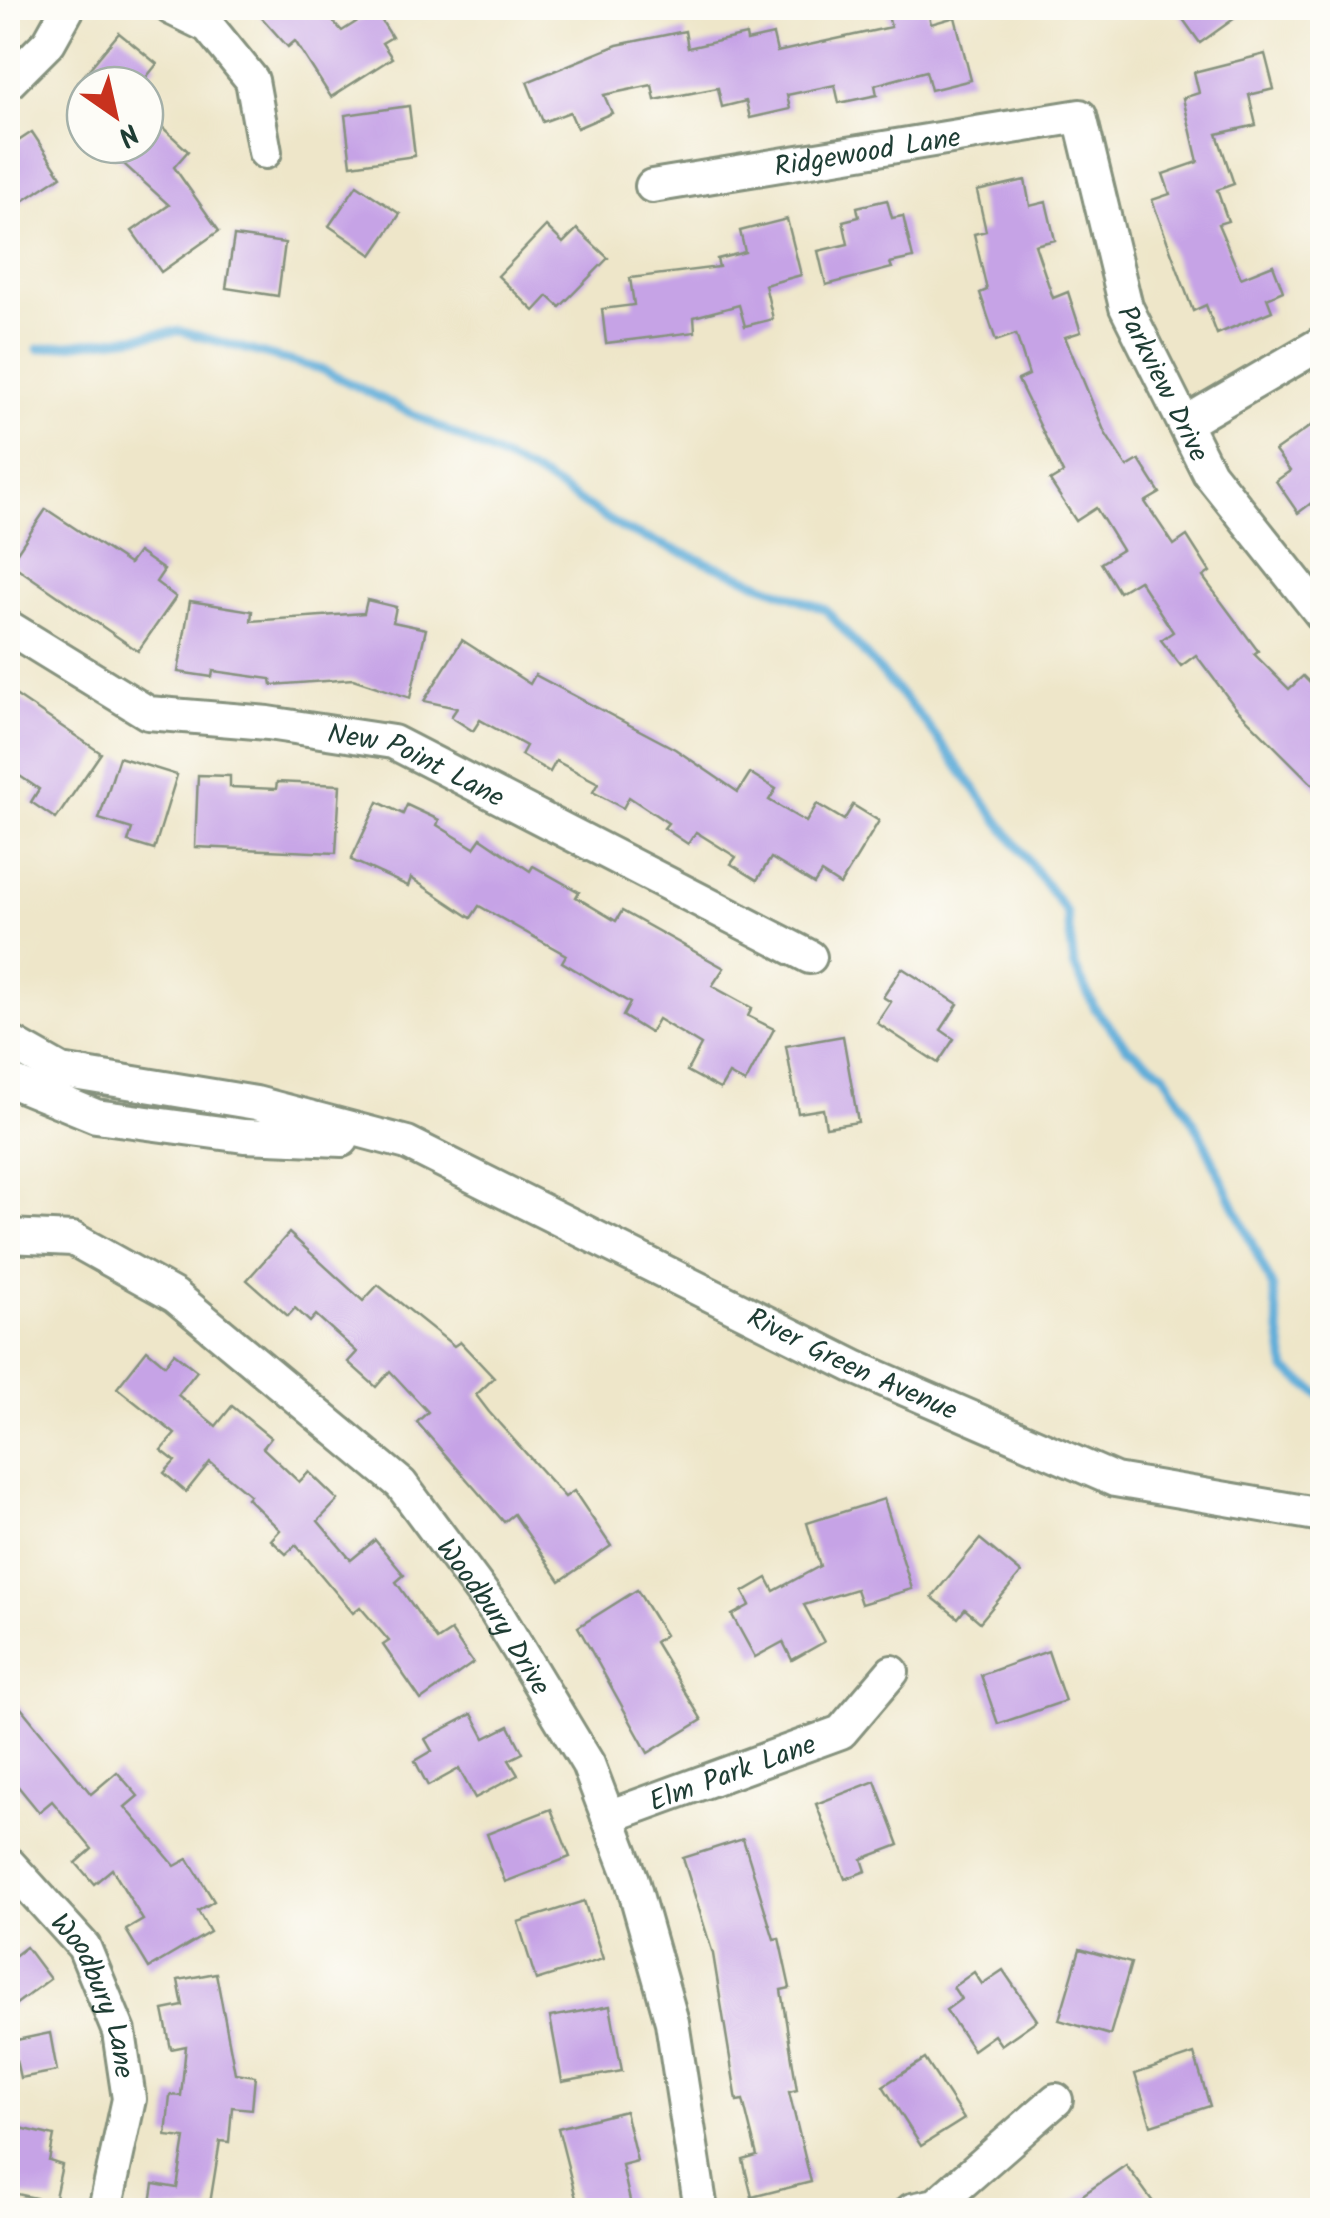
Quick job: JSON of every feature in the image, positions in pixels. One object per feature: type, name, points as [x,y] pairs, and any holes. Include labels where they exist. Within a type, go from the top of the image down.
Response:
[{"type":"street","points":[[8,83],[49,42],[68,8]]},
{"type":"street","points":[[170,8],[208,26],[252,80],[265,152]]},
{"type":"street","name":"Ridgewood Lane","points":[[652,186],[1080,116]]},
{"type":"street","name":"Parkview Drive","points":[[1080,116],[1126,307],[1209,472],[1322,615]]},
{"type":"street","points":[[1184,423],[1322,343]]},
{"type":"street","name":"New Point Lane","points":[[8,627],[148,713],[268,723],[392,742],[810,957]]},
{"type":"street","name":"River Green Avenue","points":[[8,1041],[61,1071],[256,1103],[407,1143],[857,1368],[1115,1480],[1322,1515]]},
{"type":"street","name":"River Green Avenue","points":[[8,1080],[96,1116],[244,1136],[407,1143]]},
{"type":"street","name":"Woodbury Drive","points":[[8,1236],[73,1239],[175,1296],[401,1484],[496,1612],[588,1764],[632,1880],[672,2022],[701,2210]]},
{"type":"street","name":"Elm Park Lane","points":[[608,1816],[840,1732],[892,1672]]},
{"type":"street","name":"Woodbury Lane","points":[[8,1862],[84,1948],[119,2032],[129,2099],[105,2210]]},
{"type":"street","points":[[912,2210],[936,2206],[1056,2100]]},
{"type":"building","points":[[253,8],[321,8],[342,31],[375,10],[392,37],[382,43],[392,58],[331,97],[295,41],[288,47]]},
{"type":"building","points":[[886,8],[927,8],[931,24],[955,17],[971,80],[931,90],[926,71],[875,85],[877,95],[839,103],[835,85],[787,95],[790,109],[750,118],[746,101],[722,107],[718,88],[655,100],[652,85],[604,95],[612,113],[577,128],[570,112],[543,122],[527,82],[617,45],[685,31],[688,48],[746,35],[747,41],[773,35],[777,52],[891,27]]},
{"type":"building","points":[[1175,8],[1249,8],[1200,43]]},
{"type":"building","points":[[119,33],[157,64],[156,65],[93,65]]},
{"type":"building","points":[[1265,54],[1274,89],[1249,95],[1256,125],[1217,134],[1234,184],[1217,190],[1228,221],[1218,224],[1241,278],[1273,265],[1283,291],[1267,298],[1272,311],[1217,334],[1206,305],[1193,311],[1152,200],[1170,194],[1163,174],[1198,162],[1183,98],[1199,93],[1194,72]]},
{"type":"building","points":[[409,106],[415,156],[351,165],[345,115]]},
{"type":"building","points":[[165,130],[188,151],[174,167],[219,231],[161,272],[132,231],[169,205],[125,165],[165,165]]},
{"type":"building","points":[[32,132],[61,176],[17,205],[8,190],[8,148]]},
{"type":"building","points":[[1025,180],[1030,206],[1046,202],[1055,240],[1035,245],[1053,298],[1068,292],[1081,332],[1065,337],[1105,433],[1127,467],[1139,460],[1160,493],[1145,502],[1174,545],[1187,536],[1210,572],[1203,577],[1258,651],[1254,654],[1289,689],[1303,676],[1322,695],[1322,794],[1235,707],[1196,655],[1181,666],[1161,640],[1173,632],[1139,580],[1119,592],[1101,563],[1122,550],[1096,508],[1076,521],[1050,481],[1063,473],[1018,380],[1029,375],[1016,334],[996,341],[980,293],[987,290],[974,234],[986,231],[977,191]]},
{"type":"building","points":[[357,185],[400,214],[372,255],[329,226]]},
{"type":"building","points":[[887,200],[892,218],[903,216],[913,258],[890,263],[892,268],[826,285],[818,251],[848,244],[843,221],[859,217],[857,207]]},
{"type":"building","points":[[787,219],[801,275],[765,285],[773,319],[745,326],[739,305],[694,317],[695,332],[606,343],[602,309],[634,305],[630,278],[719,267],[717,259],[745,252],[740,231]]},
{"type":"building","points":[[546,226],[563,243],[577,229],[608,258],[560,307],[548,296],[534,311],[498,276]]},
{"type":"building","points":[[234,236],[285,243],[278,296],[226,288]]},
{"type":"building","points":[[1322,418],[1322,495],[1298,513],[1276,481],[1290,471],[1275,451]]},
{"type":"building","points":[[46,509],[129,564],[138,552],[164,570],[156,582],[176,597],[138,651],[10,563]]},
{"type":"building","points":[[367,600],[396,607],[393,622],[426,629],[410,698],[353,679],[272,685],[271,679],[213,671],[212,677],[178,672],[190,601],[252,611],[251,621],[364,613]]},
{"type":"building","points":[[462,640],[530,684],[535,675],[675,749],[738,792],[750,773],[776,789],[769,800],[806,822],[817,804],[844,820],[853,805],[879,821],[840,885],[821,873],[814,884],[771,858],[757,880],[731,864],[736,857],[696,832],[688,844],[664,828],[668,823],[629,797],[623,808],[593,792],[598,783],[556,761],[550,772],[521,755],[526,746],[480,720],[473,731],[451,717],[457,708],[424,701]]},
{"type":"building","points":[[8,690],[101,753],[56,819],[31,802],[39,789],[8,768]]},
{"type":"building","points":[[119,757],[177,775],[154,850],[128,842],[132,829],[99,819]]},
{"type":"building","points":[[198,775],[230,776],[230,787],[276,789],[277,782],[340,785],[336,853],[195,847]]},
{"type":"building","points":[[378,802],[403,814],[407,805],[439,820],[437,825],[474,848],[481,838],[530,871],[533,866],[579,892],[576,897],[616,921],[622,911],[724,968],[712,986],[752,1008],[748,1016],[774,1029],[745,1083],[729,1074],[720,1089],[687,1071],[701,1045],[658,1019],[650,1033],[623,1016],[630,1003],[562,962],[566,955],[479,906],[471,918],[411,878],[408,886],[351,860]]},
{"type":"building","points":[[902,968],[958,1004],[941,1030],[954,1039],[938,1063],[877,1023],[891,1002],[883,997]]},
{"type":"building","points":[[843,1036],[858,1122],[826,1127],[823,1109],[798,1113],[786,1046]]},
{"type":"building","points":[[289,1233],[363,1301],[378,1285],[454,1346],[460,1342],[494,1378],[476,1395],[565,1497],[574,1491],[611,1546],[560,1581],[514,1514],[504,1522],[417,1422],[428,1412],[390,1371],[376,1387],[348,1362],[357,1352],[316,1315],[310,1322],[295,1308],[288,1316],[247,1280]]},
{"type":"building","points":[[147,1350],[165,1365],[174,1353],[197,1371],[178,1395],[216,1426],[232,1406],[271,1438],[263,1448],[299,1482],[309,1472],[338,1500],[318,1521],[351,1560],[375,1540],[404,1575],[396,1582],[437,1640],[451,1631],[473,1663],[421,1700],[383,1645],[389,1641],[360,1607],[353,1613],[296,1545],[286,1554],[271,1540],[280,1530],[247,1498],[250,1495],[210,1462],[186,1492],[164,1473],[175,1461],[161,1450],[175,1434],[117,1388]]},
{"type":"building","points":[[884,1499],[912,1589],[861,1604],[856,1589],[804,1605],[824,1642],[792,1660],[783,1642],[755,1657],[732,1615],[750,1605],[743,1592],[767,1578],[774,1591],[820,1566],[807,1523]]},
{"type":"building","points":[[980,1539],[1021,1573],[980,1622],[965,1609],[958,1618],[932,1597]]},
{"type":"building","points":[[637,1590],[665,1635],[655,1642],[702,1720],[648,1753],[578,1627]]},
{"type":"building","points":[[1048,1651],[1065,1701],[998,1724],[981,1675]]},
{"type":"building","points":[[8,1692],[91,1794],[117,1772],[138,1796],[125,1807],[175,1866],[188,1859],[214,1901],[198,1911],[210,1932],[149,1968],[126,1930],[143,1920],[112,1869],[94,1884],[76,1863],[92,1849],[52,1801],[39,1812],[8,1774]]},
{"type":"building","points":[[472,1714],[485,1738],[509,1726],[523,1753],[509,1760],[518,1775],[475,1798],[459,1769],[428,1786],[415,1761],[432,1751],[425,1739]]},
{"type":"building","points":[[875,1781],[899,1845],[862,1859],[866,1871],[845,1879],[816,1804]]},
{"type":"building","points":[[551,1809],[570,1857],[505,1882],[487,1834]]},
{"type":"building","points":[[743,1839],[774,1939],[779,1938],[790,1988],[781,1990],[797,2090],[789,2092],[811,2182],[752,2197],[743,2160],[757,2156],[743,2100],[737,2101],[713,1954],[683,1858]]},
{"type":"building","points":[[584,1901],[603,1959],[536,1980],[518,1922]]},
{"type":"building","points":[[26,1947],[50,1979],[8,2010],[8,1961]]},
{"type":"building","points":[[1080,1949],[1131,1963],[1110,2035],[1059,2020]]},
{"type":"building","points":[[1003,1970],[1037,2020],[1001,2045],[994,2035],[973,2050],[946,2010],[961,1999],[953,1987],[974,1972],[982,1984]]},
{"type":"building","points":[[216,1973],[235,2073],[255,2076],[252,2109],[232,2107],[229,2142],[220,2141],[209,2210],[150,2210],[154,2184],[177,2188],[185,2138],[166,2136],[170,2095],[181,2096],[186,2046],[171,2049],[163,2010],[183,2006],[178,1980]]},
{"type":"building","points":[[610,2006],[622,2071],[562,2082],[550,2017]]},
{"type":"building","points":[[50,2033],[57,2071],[20,2078],[12,2041]]},
{"type":"building","points":[[1194,2054],[1210,2106],[1151,2125],[1135,2074]]},
{"type":"building","points":[[925,2059],[964,2119],[921,2146],[883,2086]]},
{"type":"building","points":[[625,2111],[637,2161],[622,2165],[632,2210],[579,2210],[558,2128]]},
{"type":"building","points":[[8,2125],[54,2136],[49,2161],[62,2165],[54,2202],[8,2192]]},
{"type":"building","points":[[1126,2165],[1159,2210],[1061,2210]]},
{"type":"waterway","points":[[38,349],[180,331],[323,370],[543,478],[623,529],[826,610],[925,722],[1067,913],[1074,965],[1095,1009],[1127,1047],[1165,1074],[1198,1129],[1273,1288],[1286,1370],[1322,1396]]}]
